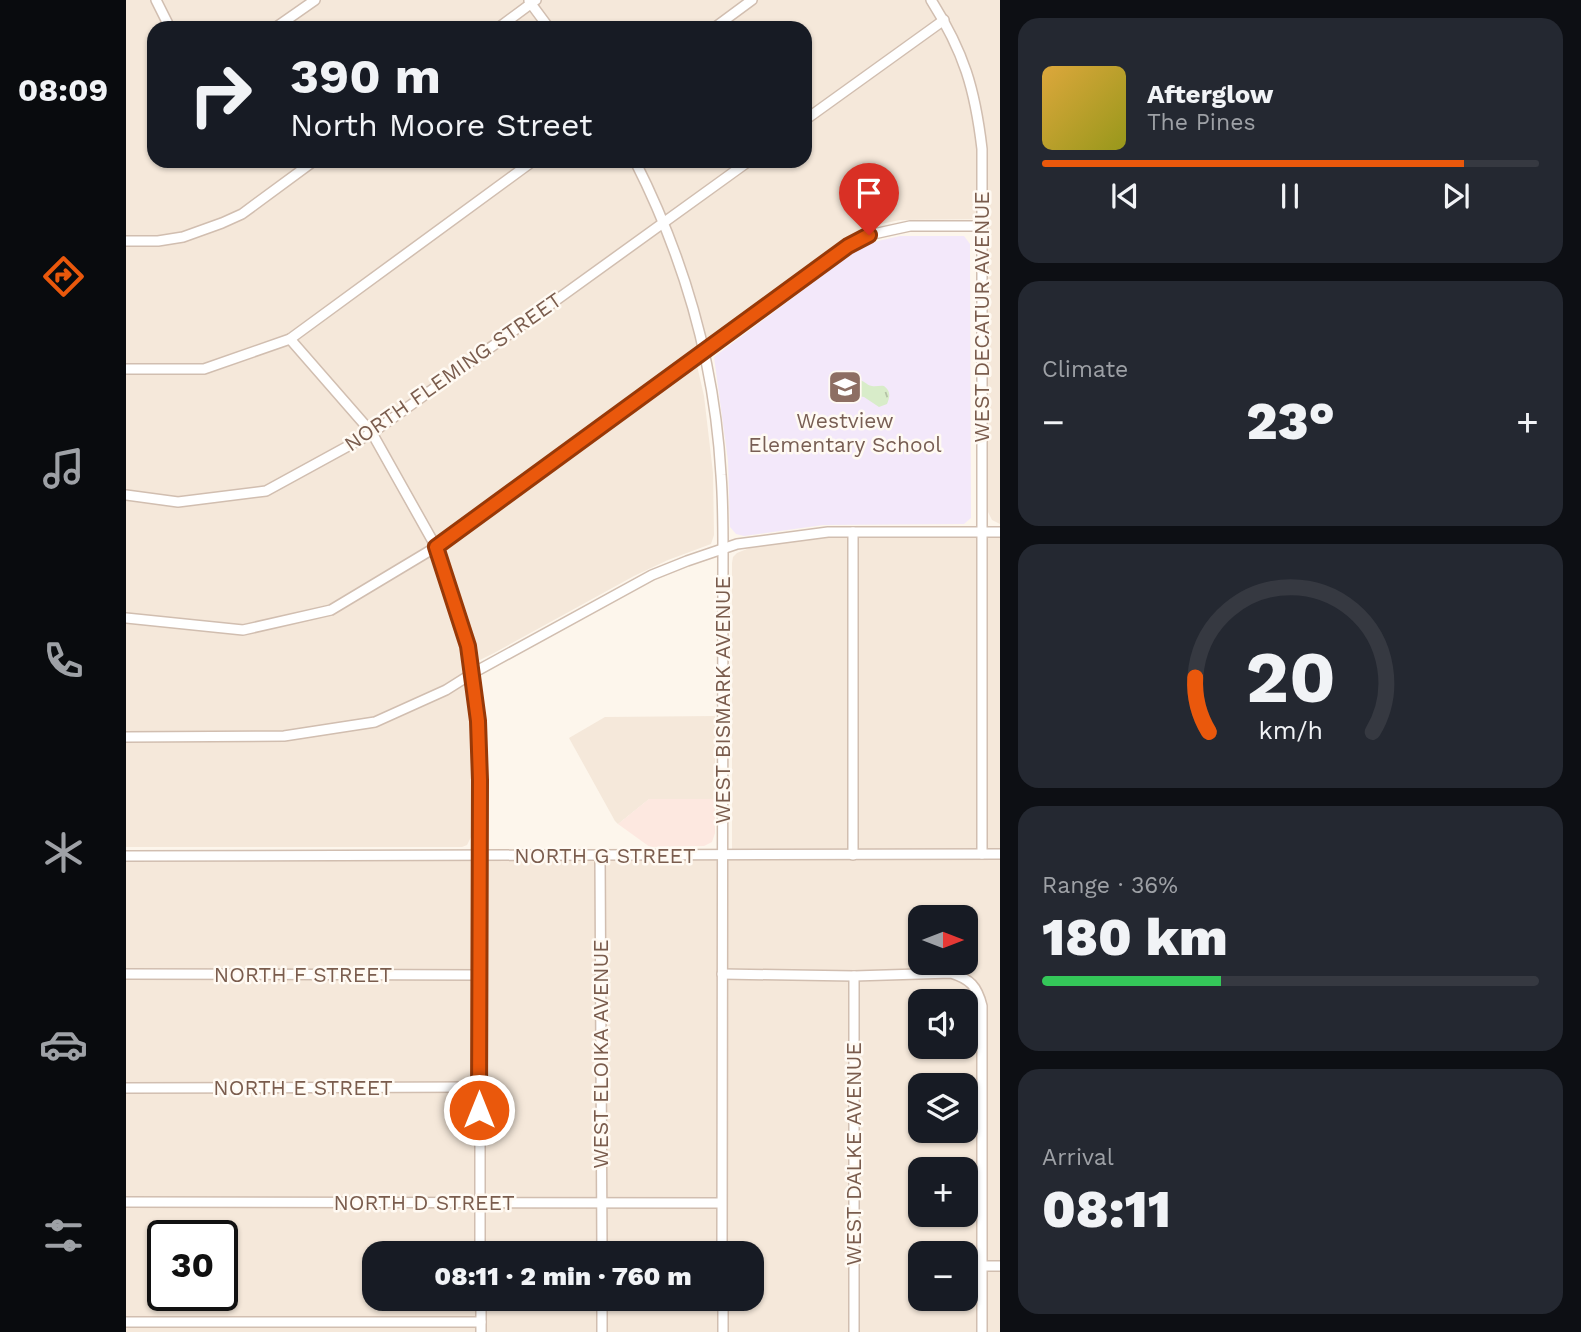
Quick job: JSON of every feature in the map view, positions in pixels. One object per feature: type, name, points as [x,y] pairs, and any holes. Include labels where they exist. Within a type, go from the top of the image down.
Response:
[{"type":"street","points":[[156,0],[166,21]]},
{"type":"street","points":[[285,21],[315,0]]},
{"type":"street","points":[[724,21],[752,0]]},
{"type":"street","name":"WEST DECATUR AVENUE","points":[[931,0],[960,53],[971,83],[982,149],[982,854]]},
{"type":"street","points":[[507,21],[532,1],[545,21]]},
{"type":"street","points":[[812,115],[944,20]]},
{"type":"street","points":[[126,241],[158,241],[183,237],[214,227],[242,214],[304,168]]},
{"type":"street","points":[[126,369],[204,369],[290,339],[523,168]]},
{"type":"street","name":"WEST BISMARK AVENUE","points":[[638,168],[664,223],[682,272],[705,352],[716,419],[721,473],[722,1241]]},
{"type":"street","name":"NORTH FLEMING STREET","points":[[126,495],[178,502],[266,491],[372,433],[739,168]]},
{"type":"street","points":[[126,618],[243,630],[331,610],[436,547],[848,246],[869,235],[910,226],[981,226]]},
{"type":"street","points":[[290,339],[372,433],[436,547],[468,646],[479,746],[480,1241]]},
{"type":"street","points":[[126,737],[284,736],[375,722],[446,690],[652,575],[737,544],[828,532],[1000,532]]},
{"type":"street","points":[[853,532],[853,855]]},
{"type":"street","name":"NORTH G STREET","points":[[126,856],[1000,854]]},
{"type":"street","name":"WEST ELOIKA AVENUE","points":[[600,855],[602,1241]]},
{"type":"street","points":[[722,974],[854,976],[951,973],[972,983],[979,993],[982,1006],[982,1332]]},
{"type":"street","name":"NORTH F STREET","points":[[126,974],[480,975]]},
{"type":"street","name":"WEST DALKE AVENUE","points":[[853,1332],[854,976]]},
{"type":"street","name":"NORTH E STREET","points":[[126,1088],[479,1087]]},
{"type":"street","name":"NORTH D STREET","points":[[126,1202],[721,1203]]},
{"type":"street","points":[[983,1266],[1000,1266]]},
{"type":"street","points":[[602,1311],[602,1332]]},
{"type":"street","points":[[723,1311],[723,1332]]},
{"type":"street","points":[[126,1322],[481,1327]]},
{"type":"shaded area","points":[[126,0],[1000,0],[1000,524],[992,520],[988,512],[987,219],[900,220],[876,225],[851,235],[725,328],[693,348],[704,396],[713,473],[714,535],[711,544],[634,576],[462,669],[469,701],[473,753],[472,835],[467,845],[126,847]]},
{"type":"shaded area","name":"Westview Elementary School","points":[[900,236],[964,236],[970,244],[971,518],[964,524],[823,525],[744,536],[736,534],[730,527],[728,461],[714,357],[858,249]]},
{"type":"shaded area","points":[[833,537],[1000,538],[1000,1332],[126,1332],[126,860],[732,860],[732,563],[737,553],[752,547]]},
{"type":"shaded area","points":[[715,716],[715,799],[649,799],[618,824],[569,738],[605,717]]},
{"type":"shaded area","points":[[649,799],[715,799],[715,833],[712,842],[704,846],[650,847],[618,824]]},
{"type":"green space","points":[[857,379],[868,385],[884,386],[889,394],[887,404],[879,407],[864,397],[852,395],[851,386]]},
{"type":"place","name":"Westview Elementary School","points":[[845,387]]},
{"type":"route","points":[[479,1110],[478,721],[468,646],[436,547],[848,246],[869,235]]}]
